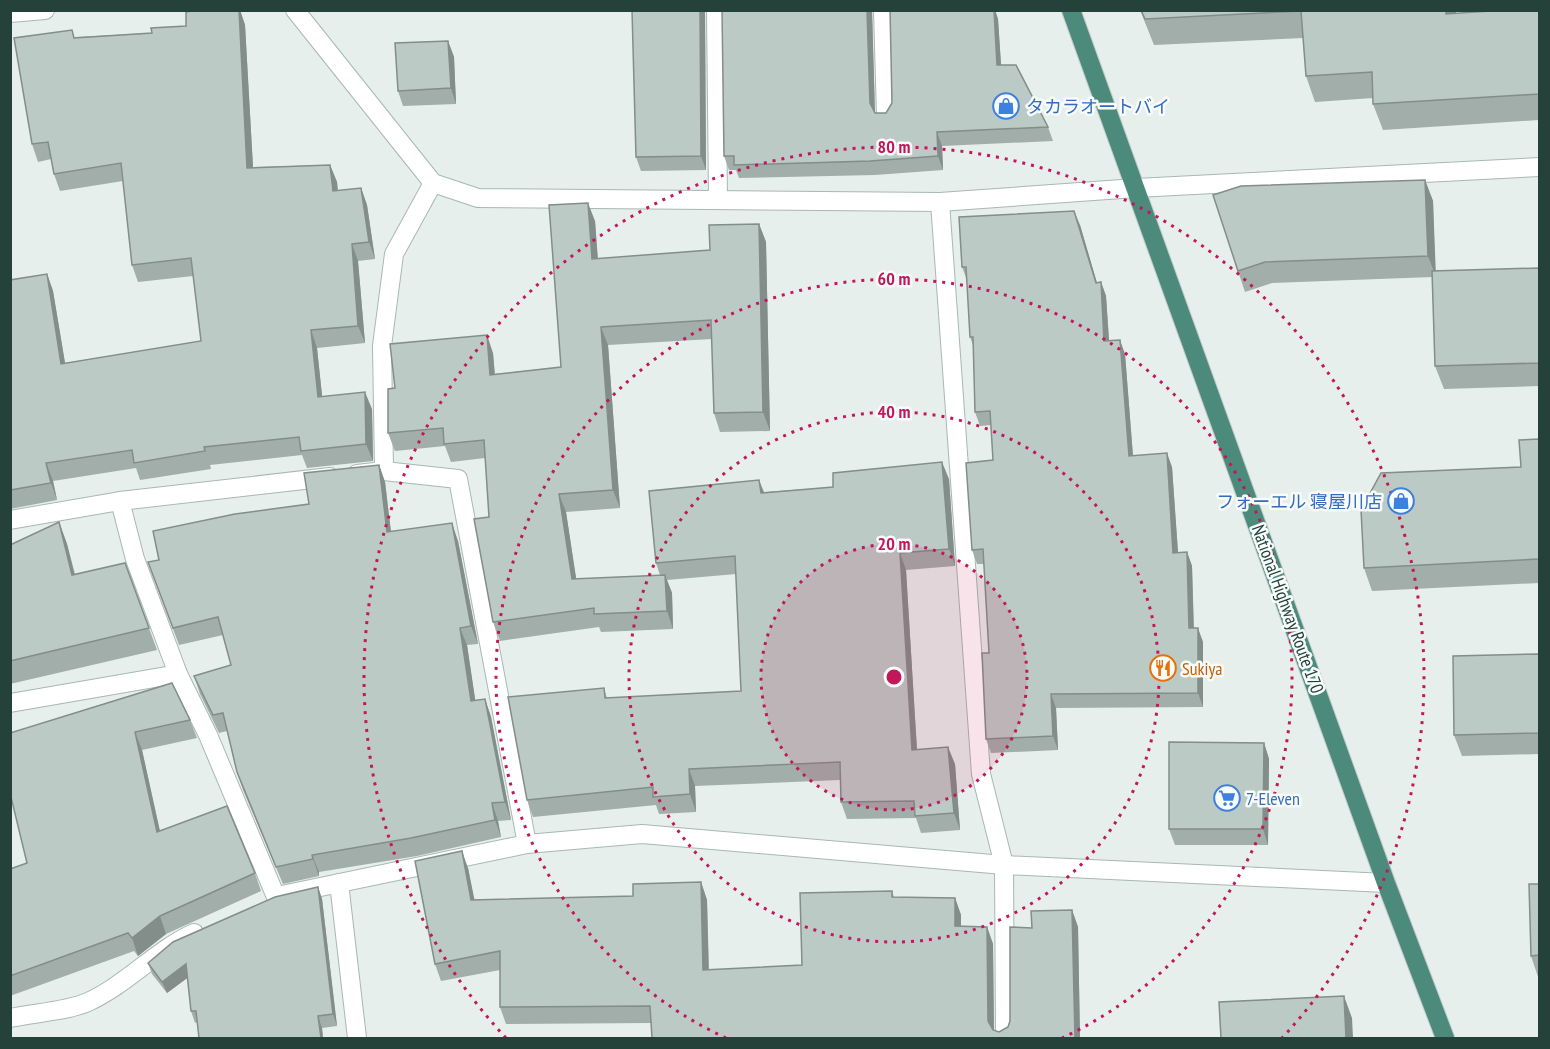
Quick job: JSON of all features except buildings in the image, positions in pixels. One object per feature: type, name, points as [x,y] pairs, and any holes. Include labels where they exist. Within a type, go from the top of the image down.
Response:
[{"type":"highway","name":"National Highway Route 170","points":[[1071,10],[1386,883],[1445,1038]]},
{"type":"street","points":[[10,13],[45,10]]},
{"type":"street","points":[[295,10],[433,183],[477,198],[940,202],[1136,188],[1539,167]]},
{"type":"street","points":[[716,10],[718,200]]},
{"type":"street","points":[[883,10],[886,117]]},
{"type":"street","points":[[384,471],[382,345],[394,254],[433,183]]},
{"type":"street","points":[[940,202],[981,774],[1004,865],[1005,1038]]},
{"type":"street","points":[[10,520],[120,501],[384,471],[458,478],[527,844]]},
{"type":"street","points":[[120,501],[135,559],[178,674],[208,735],[276,897]]},
{"type":"street","points":[[10,704],[178,674]]},
{"type":"street","points":[[255,906],[276,897],[527,844],[642,834],[1004,865],[1386,883]]},
{"type":"street","points":[[339,883],[357,1038]]},
{"type":"street","points":[[10,1018],[87,1003],[134,974],[171,944],[213,925]]},
{"type":"place","name":"タカラオートバイ","points":[[1006,106]]},
{"type":"place","name":"フォーエル 寝屋川店","points":[[1401,501]]},
{"type":"place","name":"Sukiya","points":[[1163,668]]},
{"type":"place","name":"7-Eleven","points":[[1227,798]]}]
